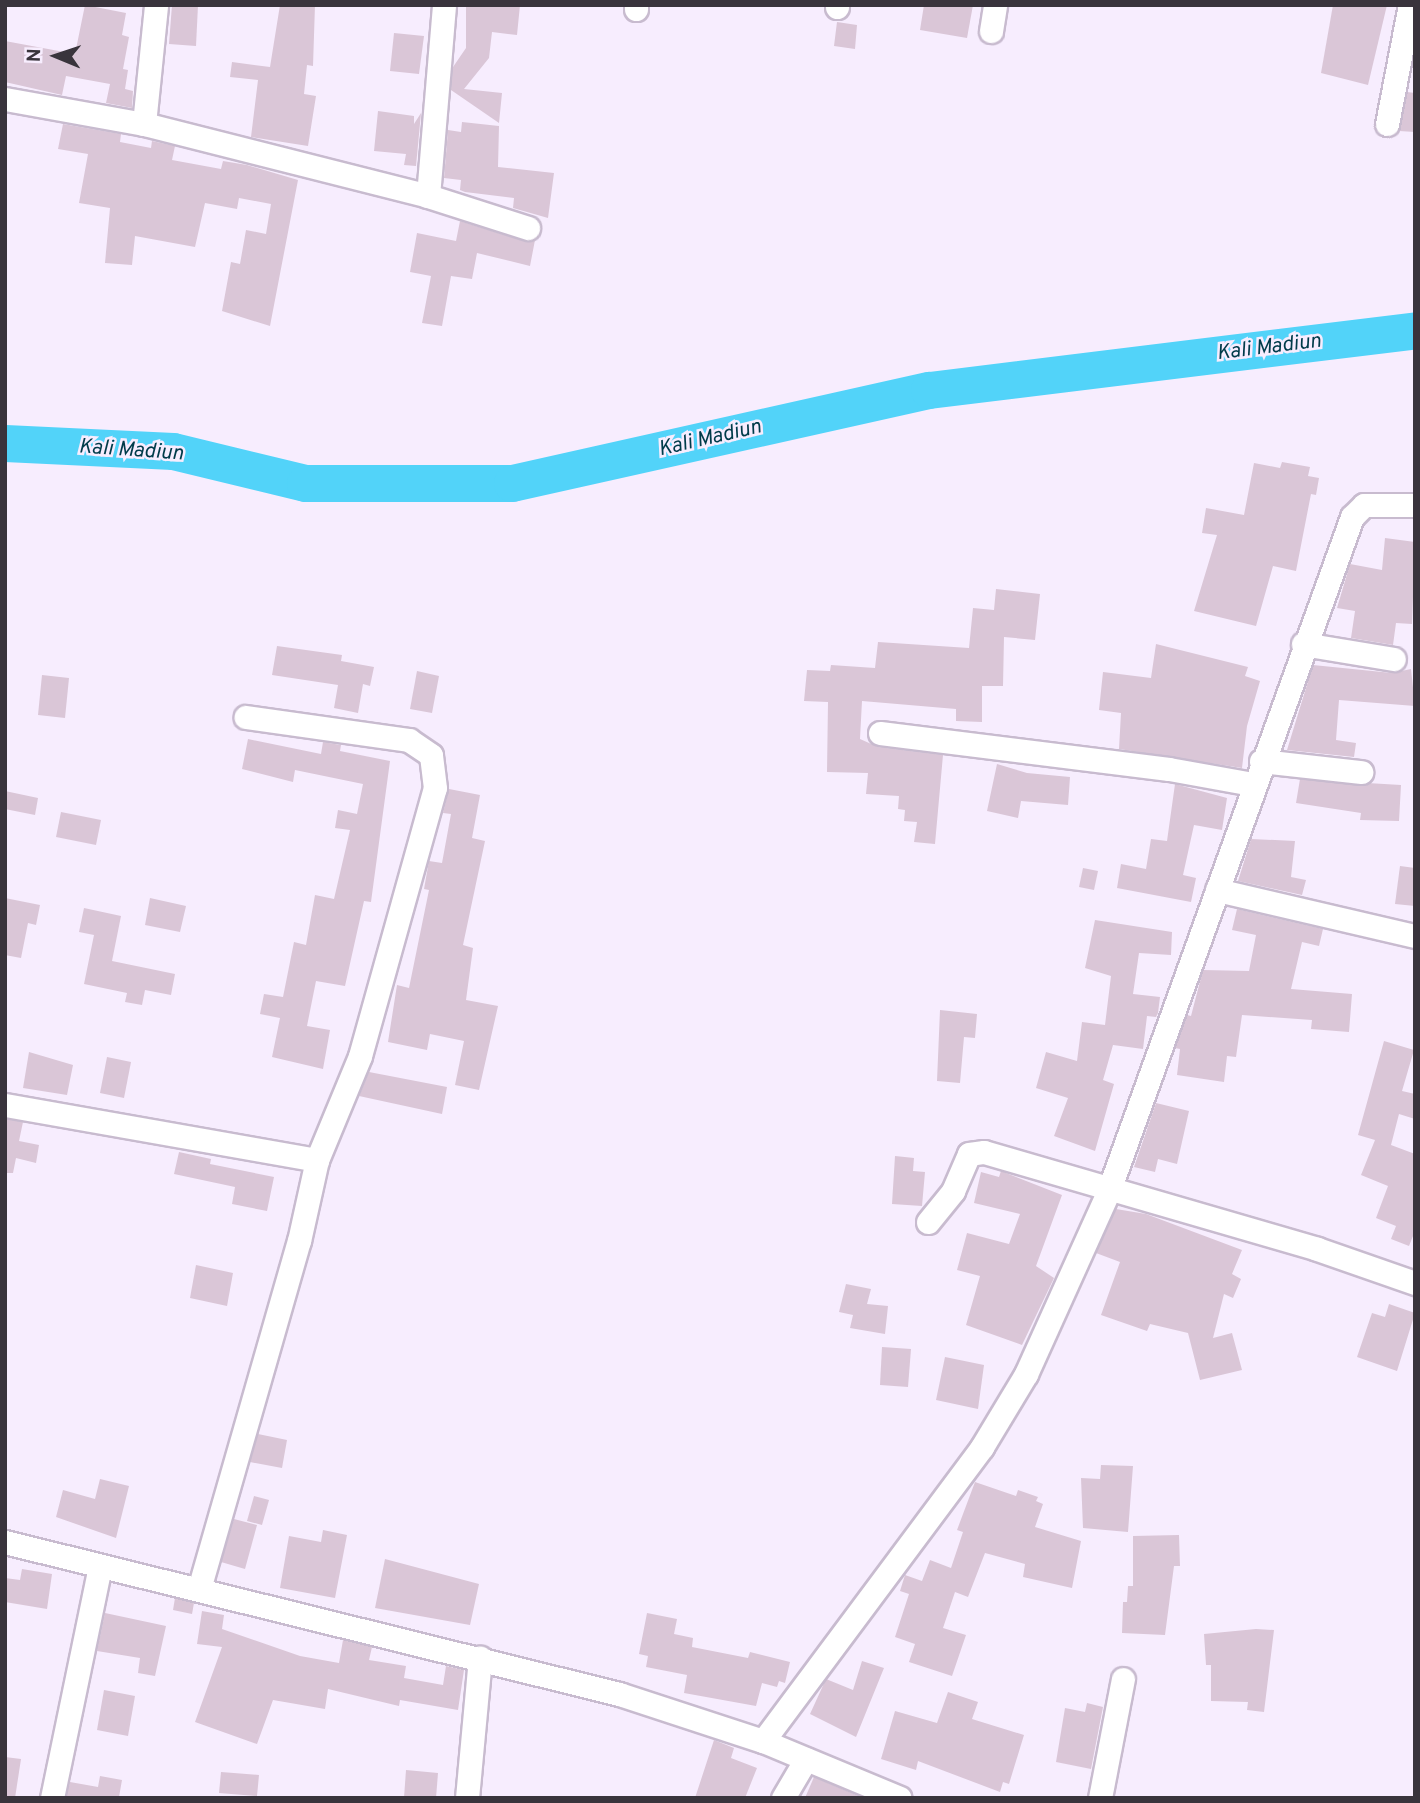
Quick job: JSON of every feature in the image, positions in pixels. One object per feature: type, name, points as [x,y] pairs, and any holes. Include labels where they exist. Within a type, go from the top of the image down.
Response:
[{"type":"street","points":[[144,124],[156,5]]},
{"type":"street","points":[[428,196],[444,5]]},
{"type":"street","points":[[990,31],[995,5]]},
{"type":"street","points":[[1387,124],[1410,5]]},
{"type":"street","points":[[5,99],[144,124],[428,196],[528,228]]},
{"type":"street","points":[[764,1741],[982,1447],[1026,1374],[1109,1190],[1217,890],[1252,784],[1356,510],[1381,503],[1415,505]]},
{"type":"street","points":[[1303,644],[1394,659]]},
{"type":"street","points":[[199,1589],[299,1241],[317,1160],[360,1056],[435,788],[431,755],[409,740],[246,717]]},
{"type":"street","points":[[880,733],[1252,784]]},
{"type":"street","points":[[1261,761],[1361,772]]},
{"type":"street","points":[[1217,890],[1415,936]]},
{"type":"street","points":[[5,1105],[317,1160]]},
{"type":"street","points":[[928,1222],[953,1191],[964,1160],[974,1152],[1317,1249],[1415,1283]]},
{"type":"street","points":[[5,1542],[620,1694],[764,1741],[900,1798]]},
{"type":"street","points":[[52,1798],[100,1566]]},
{"type":"street","points":[[467,1798],[480,1658]]},
{"type":"street","points":[[1100,1798],[1123,1679]]},
{"type":"street","points":[[783,1798],[806,1759]]},
{"type":"building","points":[[85,5],[126,13],[122,35],[129,37],[123,69],[128,70],[125,89],[133,91],[132,108],[106,103],[110,84],[66,76],[62,95],[5,82],[5,41],[75,54]]},
{"type":"building","points":[[172,5],[198,5],[196,46],[169,44]]},
{"type":"building","points":[[280,5],[315,5],[313,66],[307,65],[304,94],[316,96],[308,146],[251,137],[258,80],[230,77],[232,62],[270,67]]},
{"type":"building","points":[[466,5],[520,5],[517,35],[492,32],[489,58],[464,89],[502,93],[499,123],[451,90],[453,67],[466,48]]},
{"type":"building","points":[[924,5],[973,5],[967,38],[920,30]]},
{"type":"building","points":[[1333,5],[1387,5],[1368,85],[1321,73]]},
{"type":"building","points":[[837,22],[857,25],[855,49],[834,46]]},
{"type":"building","points":[[394,33],[424,36],[419,74],[390,71]]},
{"type":"building","points":[[1407,92],[1415,93],[1415,132],[1399,131]]},
{"type":"building","points":[[378,111],[414,116],[414,124],[421,113],[416,166],[404,165],[406,154],[374,151]]},
{"type":"building","points":[[462,122],[499,126],[498,167],[554,173],[548,218],[513,208],[514,198],[465,192],[460,190],[461,180],[444,178],[448,130],[461,132]]},
{"type":"building","points":[[63,124],[121,134],[120,142],[151,148],[152,141],[175,146],[172,160],[221,169],[223,161],[298,180],[270,326],[222,311],[231,262],[240,264],[246,230],[266,234],[271,204],[239,198],[237,209],[205,203],[195,247],[135,236],[132,265],[105,263],[110,208],[79,203],[88,154],[58,149]]},
{"type":"building","points":[[460,221],[524,241],[535,240],[530,266],[477,253],[472,279],[451,276],[442,326],[422,323],[431,276],[410,272],[417,233],[456,241]]},
{"type":"building","points":[[1282,462],[1310,467],[1308,476],[1319,478],[1316,495],[1311,494],[1296,571],[1273,566],[1256,626],[1194,611],[1217,535],[1202,533],[1206,508],[1244,515],[1254,463],[1280,468]]},
{"type":"building","points":[[1385,538],[1415,542],[1412,624],[1396,623],[1393,645],[1351,638],[1355,611],[1337,608],[1350,564],[1382,570]]},
{"type":"building","points":[[996,589],[1040,594],[1035,640],[1004,637],[1003,686],[982,686],[982,722],[956,721],[956,709],[862,701],[860,739],[878,747],[943,755],[935,844],[914,842],[917,822],[904,821],[905,810],[898,809],[899,796],[866,794],[868,773],[827,772],[828,702],[804,701],[807,670],[830,671],[831,665],[875,668],[878,642],[969,648],[973,608],[994,610]]},
{"type":"building","points":[[1156,644],[1248,667],[1245,676],[1260,681],[1247,726],[1242,768],[1119,749],[1121,713],[1099,710],[1103,672],[1151,678]]},
{"type":"building","points":[[277,646],[342,655],[341,661],[374,667],[370,686],[363,684],[358,713],[334,708],[338,685],[272,675]]},
{"type":"building","points":[[1313,665],[1392,673],[1411,669],[1415,706],[1339,700],[1336,740],[1356,743],[1354,757],[1287,750]]},
{"type":"building","points":[[417,671],[439,676],[432,713],[410,709]]},
{"type":"building","points":[[42,675],[69,678],[65,718],[38,715]]},
{"type":"building","points":[[248,739],[321,754],[323,742],[341,745],[340,751],[390,761],[371,902],[364,901],[345,986],[316,981],[307,1026],[330,1030],[323,1069],[272,1057],[280,1018],[260,1014],[264,994],[283,997],[294,942],[306,945],[315,895],[334,899],[350,830],[335,828],[338,810],[357,814],[363,784],[295,770],[293,782],[242,769]]},
{"type":"building","points":[[997,764],[1027,773],[1070,777],[1068,805],[1021,801],[1018,818],[987,811]]},
{"type":"building","points":[[1300,779],[1401,785],[1399,821],[1360,820],[1361,813],[1296,803]]},
{"type":"building","points":[[1175,784],[1227,798],[1222,830],[1194,825],[1183,875],[1196,878],[1191,902],[1117,888],[1121,864],[1146,869],[1151,839],[1167,841]]},
{"type":"building","points":[[449,789],[480,795],[472,838],[485,841],[463,945],[473,948],[466,1000],[498,1006],[479,1090],[455,1085],[464,1041],[430,1034],[427,1050],[388,1042],[397,985],[409,988],[429,890],[424,889],[429,861],[442,863],[451,814],[443,813]]},
{"type":"building","points":[[5,791],[38,798],[35,815],[5,809]]},
{"type":"building","points":[[61,812],[101,820],[96,845],[56,837]]},
{"type":"building","points":[[1251,839],[1295,841],[1291,877],[1306,880],[1302,895],[1238,881]]},
{"type":"building","points":[[1400,866],[1415,868],[1415,906],[1395,904]]},
{"type":"building","points":[[1083,868],[1098,871],[1094,890],[1079,887]]},
{"type":"building","points":[[5,898],[40,905],[36,925],[28,923],[21,958],[5,955]]},
{"type":"building","points":[[150,898],[186,906],[180,932],[145,925]]},
{"type":"building","points":[[84,908],[121,916],[112,961],[175,974],[171,995],[145,990],[142,1005],[125,1002],[127,993],[84,984],[94,935],[79,932]]},
{"type":"building","points":[[1237,909],[1323,929],[1319,946],[1302,942],[1291,989],[1352,994],[1349,1032],[1311,1029],[1312,1020],[1242,1015],[1236,1057],[1227,1056],[1224,1082],[1177,1075],[1180,1049],[1175,1048],[1187,1015],[1191,1016],[1203,970],[1249,971],[1256,935],[1232,930]]},
{"type":"building","points":[[1095,920],[1172,932],[1171,955],[1139,953],[1133,994],[1160,997],[1158,1013],[1156,1017],[1147,1016],[1143,1049],[1113,1045],[1103,1080],[1114,1084],[1095,1151],[1054,1136],[1068,1098],[1036,1088],[1046,1052],[1077,1061],[1082,1022],[1105,1025],[1111,976],[1085,968]]},
{"type":"building","points":[[940,1010],[977,1014],[975,1038],[964,1037],[960,1083],[937,1081]]},
{"type":"building","points":[[1384,1041],[1414,1050],[1402,1091],[1415,1094],[1415,1119],[1399,1114],[1391,1145],[1415,1154],[1415,1231],[1409,1246],[1391,1239],[1396,1226],[1376,1218],[1388,1186],[1361,1175],[1375,1140],[1358,1135]]},
{"type":"building","points":[[29,1052],[73,1065],[67,1095],[23,1088]]},
{"type":"building","points":[[107,1057],[131,1062],[124,1098],[100,1093]]},
{"type":"building","points":[[369,1072],[447,1087],[442,1114],[359,1096]]},
{"type":"building","points":[[1156,1103],[1189,1111],[1177,1164],[1158,1159],[1155,1172],[1134,1167]]},
{"type":"building","points":[[5,1119],[23,1122],[19,1141],[39,1145],[36,1163],[16,1158],[13,1173],[5,1173]]},
{"type":"building","points":[[179,1152],[211,1159],[210,1164],[274,1177],[267,1211],[232,1204],[235,1187],[174,1174]]},
{"type":"building","points":[[895,1156],[914,1158],[913,1171],[925,1172],[922,1206],[892,1204]]},
{"type":"building","points":[[1001,1171],[1062,1195],[1036,1266],[1054,1278],[1022,1345],[966,1325],[980,1276],[957,1270],[967,1233],[1009,1244],[1020,1214],[974,1203],[981,1172],[999,1177]]},
{"type":"building","points":[[1116,1209],[1146,1214],[1242,1250],[1232,1274],[1241,1279],[1233,1298],[1224,1294],[1213,1338],[1232,1333],[1242,1370],[1200,1380],[1188,1333],[1150,1324],[1147,1331],[1101,1315],[1120,1262],[1096,1253]]},
{"type":"building","points":[[196,1265],[233,1273],[227,1306],[190,1298]]},
{"type":"building","points":[[846,1284],[871,1289],[867,1304],[888,1306],[885,1334],[850,1328],[853,1315],[839,1312]]},
{"type":"building","points":[[1389,1304],[1415,1313],[1397,1371],[1357,1357],[1372,1313],[1385,1317]]},
{"type":"building","points":[[882,1347],[911,1349],[908,1387],[880,1385]]},
{"type":"building","points":[[945,1357],[984,1365],[978,1409],[936,1400]]},
{"type":"building","points":[[258,1434],[287,1440],[282,1468],[250,1462]]},
{"type":"building","points":[[1101,1465],[1133,1466],[1128,1532],[1083,1528],[1081,1478],[1100,1479]]},
{"type":"building","points":[[100,1479],[129,1486],[116,1538],[56,1517],[63,1490],[95,1499]]},
{"type":"building","points":[[975,1482],[1016,1496],[1018,1490],[1038,1497],[1036,1501],[1043,1504],[1035,1527],[1081,1541],[1072,1588],[1023,1577],[1025,1564],[985,1553],[968,1597],[955,1592],[943,1628],[966,1635],[952,1676],[909,1662],[915,1644],[895,1637],[909,1594],[900,1591],[905,1575],[922,1581],[930,1560],[951,1568],[963,1532],[957,1530]]},
{"type":"building","points":[[254,1496],[269,1500],[262,1525],[247,1521]]},
{"type":"building","points":[[234,1519],[257,1525],[245,1569],[221,1562]]},
{"type":"building","points":[[323,1530],[347,1535],[335,1598],[280,1588],[289,1536],[321,1542]]},
{"type":"building","points":[[1179,1535],[1180,1566],[1174,1566],[1165,1635],[1122,1633],[1123,1602],[1127,1602],[1128,1586],[1133,1586],[1133,1536]]},
{"type":"building","points":[[385,1559],[479,1584],[470,1625],[375,1608]]},
{"type":"building","points":[[22,1569],[52,1574],[47,1609],[5,1602],[5,1578],[20,1580]]},
{"type":"building","points":[[175,1598],[194,1603],[192,1614],[173,1610]]},
{"type":"building","points":[[202,1611],[224,1615],[222,1629],[300,1656],[339,1663],[343,1640],[372,1647],[369,1660],[406,1666],[404,1678],[443,1685],[446,1666],[464,1670],[458,1710],[400,1700],[399,1706],[328,1689],[325,1709],[273,1700],[257,1744],[195,1722],[222,1647],[197,1644]]},
{"type":"building","points":[[105,1613],[166,1626],[155,1676],[138,1673],[140,1658],[97,1651]]},
{"type":"building","points":[[647,1613],[677,1619],[674,1634],[693,1638],[692,1647],[748,1658],[750,1652],[790,1662],[785,1683],[779,1681],[777,1687],[762,1683],[756,1706],[684,1693],[687,1675],[646,1667],[648,1656],[639,1654]]},
{"type":"building","points":[[1274,1630],[1264,1712],[1247,1710],[1248,1702],[1211,1701],[1211,1665],[1206,1665],[1204,1634]]},
{"type":"building","points":[[862,1661],[884,1668],[856,1737],[810,1714],[826,1679],[853,1690]]},
{"type":"building","points":[[104,1690],[135,1696],[128,1736],[97,1730]]},
{"type":"building","points":[[948,1692],[978,1702],[972,1719],[1024,1735],[1009,1784],[1003,1782],[1000,1792],[918,1761],[916,1770],[881,1759],[895,1711],[937,1723]]},
{"type":"building","points":[[1087,1703],[1103,1707],[1091,1769],[1056,1762],[1065,1708],[1085,1712]]},
{"type":"building","points":[[714,1740],[734,1748],[731,1758],[757,1768],[745,1798],[695,1798]]},
{"type":"building","points":[[5,1757],[21,1759],[15,1798],[5,1798]]},
{"type":"building","points":[[406,1770],[438,1773],[436,1798],[404,1798]]},
{"type":"building","points":[[221,1772],[259,1775],[257,1796],[219,1793]]},
{"type":"building","points":[[100,1776],[122,1780],[119,1797],[66,1798],[70,1782],[98,1787]]},
{"type":"building","points":[[814,1777],[863,1798],[805,1798]]},
{"type":"waterway","name":"Kali Madiun","points":[[5,443],[173,451],[305,483],[512,483],[929,390],[1415,330]]}]
